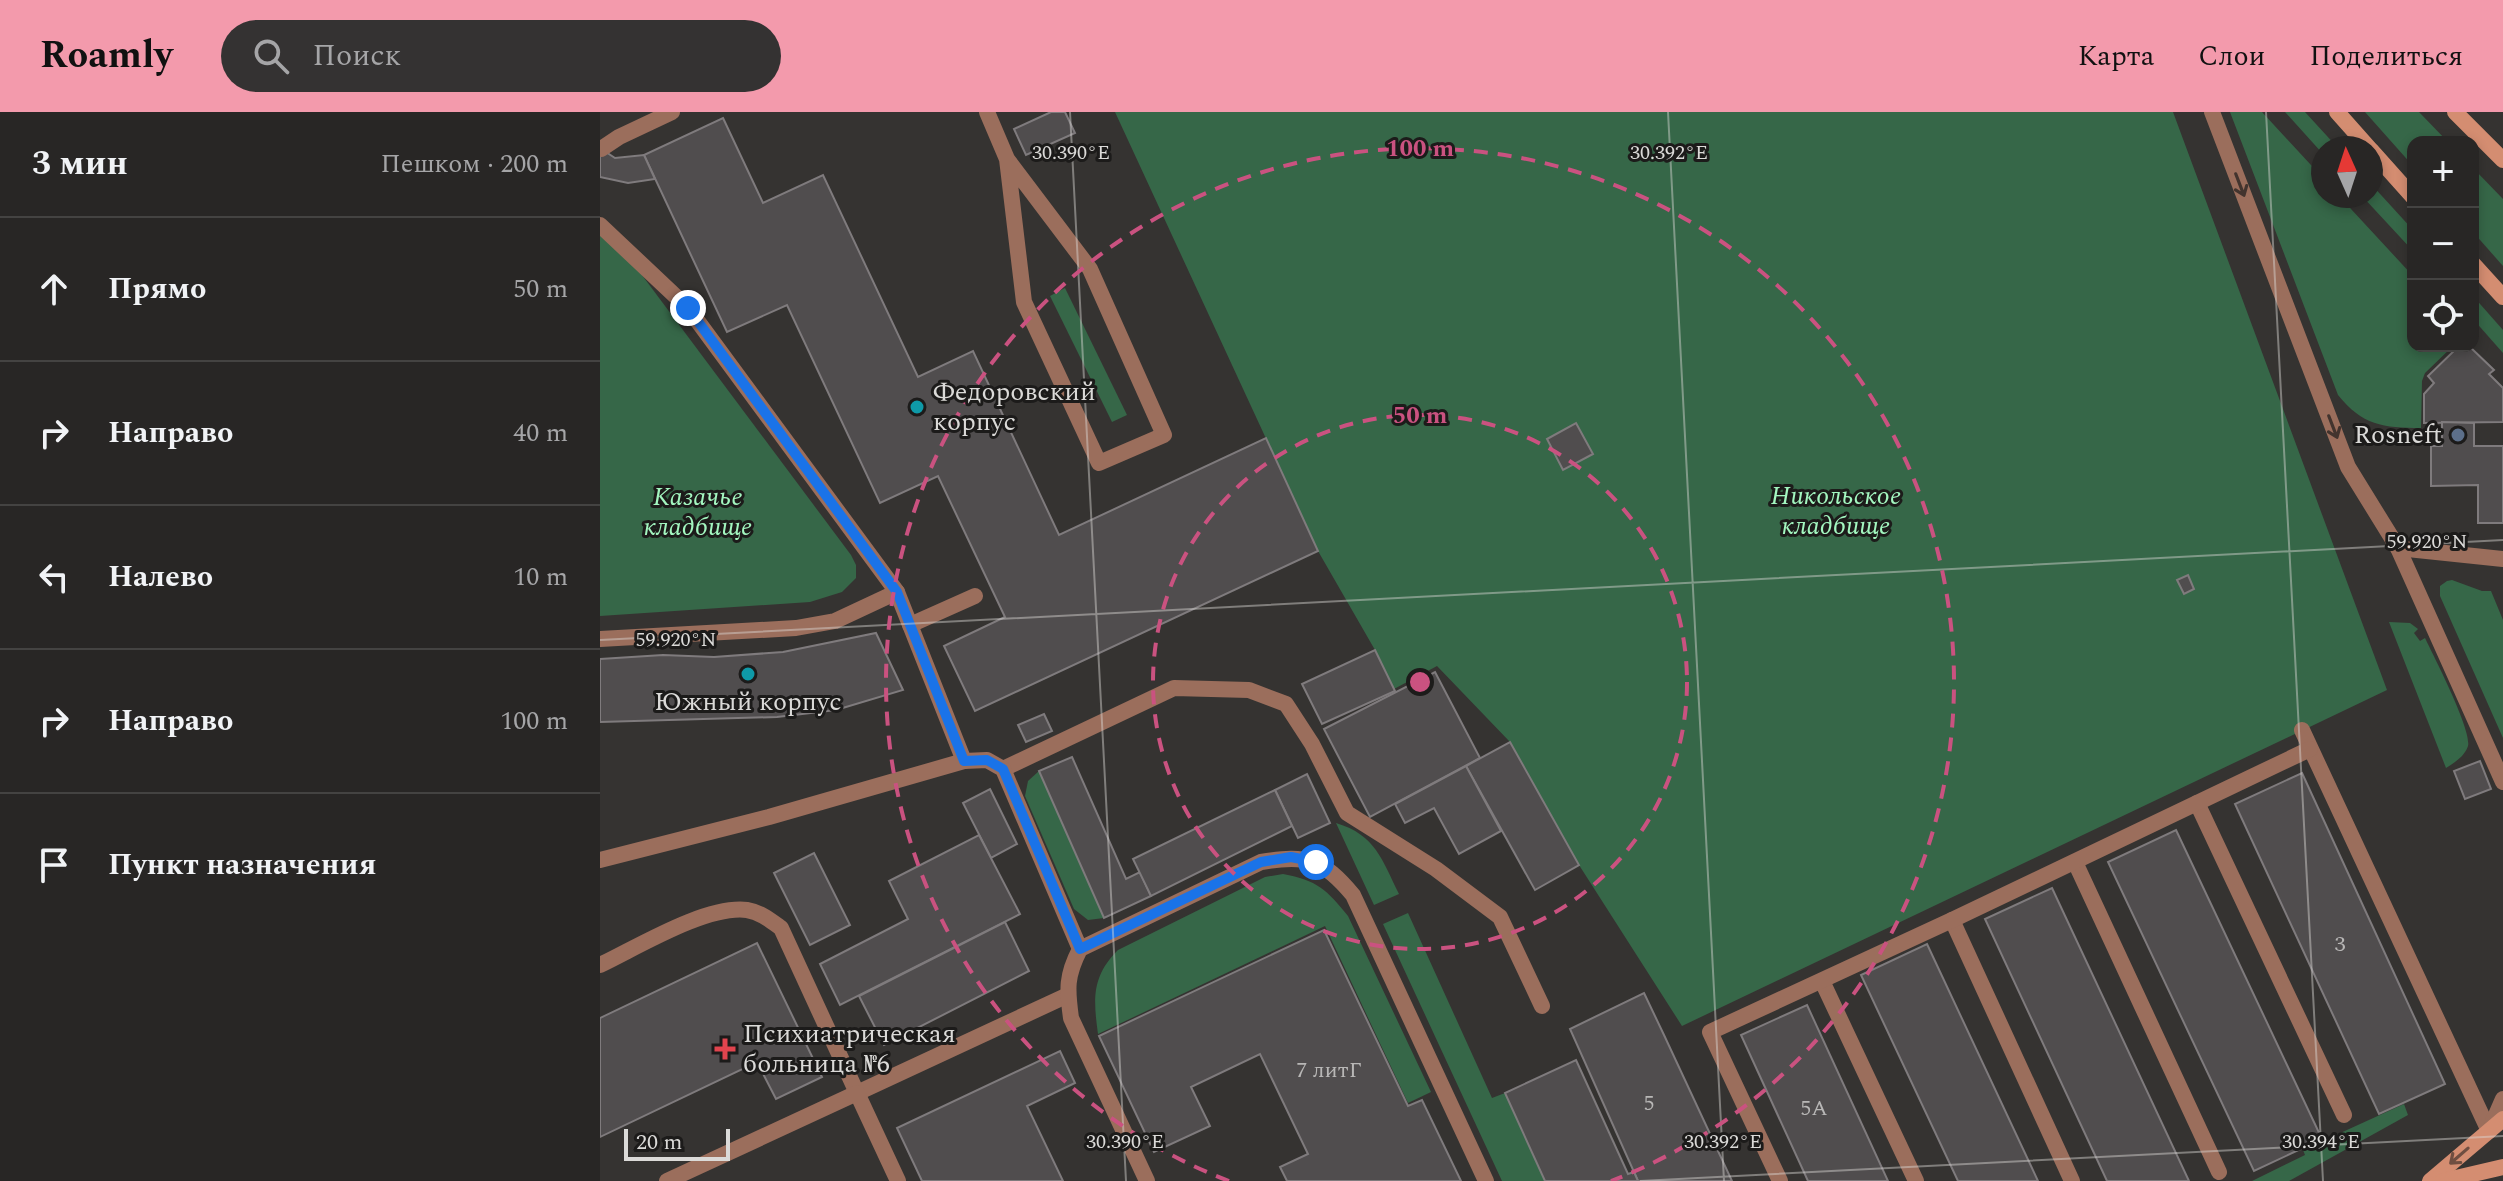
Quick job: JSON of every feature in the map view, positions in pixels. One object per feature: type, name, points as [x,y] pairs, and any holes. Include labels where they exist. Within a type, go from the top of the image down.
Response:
[{"type":"main road","points":[[2337,112],[2358,136]]},
{"type":"main road","points":[[2455,112],[2503,160]]},
{"type":"main road","points":[[2383,164],[2407,190]]},
{"type":"main road","points":[[2479,271],[2503,297]]},
{"type":"main road","points":[[2430,1181],[2503,1119]]},
{"type":"main road","points":[[2443,1181],[2503,1167]]},
{"type":"lane","points":[[601,149],[672,112]]},
{"type":"lane","points":[[987,112],[1007,159],[1090,269],[1164,435],[1099,463],[1024,302],[1007,159]]},
{"type":"lane","points":[[2212,112],[2348,467],[2398,548],[2503,782]]},
{"type":"lane","points":[[600,225],[688,308],[897,592],[964,761]]},
{"type":"lane","points":[[2398,548],[2503,559]]},
{"type":"lane","points":[[600,639],[796,628],[835,621],[897,592]]},
{"type":"lane","points":[[910,625],[975,596]]},
{"type":"lane","points":[[1003,769],[1174,688],[1249,690],[1286,704],[1312,744],[1347,813],[1436,869],[1500,917],[1542,1006]]},
{"type":"lane","points":[[2302,730],[2489,1131]]},
{"type":"lane","points":[[1780,1181],[1710,1032],[2310,749]]},
{"type":"lane","points":[[600,860],[769,817],[964,761],[987,760],[1003,769],[1080,949]]},
{"type":"lane","points":[[2197,803],[2344,1115]]},
{"type":"lane","points":[[1147,1181],[1071,1018],[1068,995],[1070,970],[1080,949],[1261,862],[1291,857],[1316,862],[1337,875],[1353,895],[1486,1181]]},
{"type":"lane","points":[[2075,862],[2219,1172]]},
{"type":"lane","points":[[600,965],[705,915],[746,910],[763,915],[781,928],[898,1181]]},
{"type":"lane","points":[[1952,920],[2072,1181]]},
{"type":"lane","points":[[1822,981],[1916,1181]]},
{"type":"lane","points":[[667,1181],[1068,995]]},
{"type":"lane","points":[[2489,1131],[2503,1099]]},
{"type":"green space","name":"Никольское кладбище","points":[[1115,112],[2173,112],[2387,690],[1682,1026],[1579,865],[1510,742],[1437,666],[1394,689],[1318,551]]},
{"type":"green space","points":[[2230,112],[2262,112],[2311,165],[2311,208],[2350,208],[2407,270],[2407,352],[2447,352],[2425,373],[2422,381],[2421,428],[2374,423],[2356,413],[2338,395]]},
{"type":"green space","points":[[2285,112],[2305,112],[2327,136],[2311,136],[2311,141]]},
{"type":"green space","points":[[2365,112],[2419,112],[2442,136],[2407,136],[2407,159]]},
{"type":"green space","points":[[2479,174],[2503,199],[2503,266],[2479,239]]},
{"type":"green space","points":[[2383,197],[2407,223],[2407,245],[2373,208],[2383,208]]},
{"type":"green space","name":"Казачье кладбище","points":[[600,223],[851,555],[856,565],[856,578],[842,592],[810,602],[600,616]]},
{"type":"green space","points":[[1065,288],[1127,415],[1112,422],[1050,296]]},
{"type":"green space","points":[[2479,303],[2503,330],[2503,353],[2479,326]]},
{"type":"green space","points":[[2452,580],[2482,591],[2491,591],[2503,620],[2503,738],[2440,596],[2440,586]]},
{"type":"green space","points":[[2389,622],[2410,623],[2418,629],[2414,633],[2420,641],[2425,638],[2459,710],[2468,746],[2462,756],[2446,768]]},
{"type":"green space","points":[[1039,771],[1104,918],[1088,920],[1074,909],[1025,796],[1028,781]]},
{"type":"green space","points":[[1336,823],[1360,834],[1369,842],[1399,894],[1374,905]]},
{"type":"green space","points":[[1283,874],[1305,879],[1320,888],[1348,916],[1431,1092],[1408,1103],[1325,926],[1098,1034],[1096,988],[1103,969],[1118,950],[1265,877]]},
{"type":"green space","points":[[1408,913],[1492,1098],[1505,1093],[1545,1181],[1502,1181],[1383,924]]},
{"type":"green space","points":[[2404,1104],[2408,1115],[2289,1181],[2252,1181],[2305,1155],[2303,1150]]},
{"type":"building","points":[[1051,112],[1065,112],[1075,133],[1026,155],[1014,129]]},
{"type":"building","name":"Федоровский корпус","points":[[723,118],[763,203],[823,175],[918,377],[973,351],[1059,535],[1266,438],[1318,551],[975,711],[944,646],[1005,617],[938,476],[880,503],[787,305],[727,332],[644,155]]},
{"type":"building","points":[[600,148],[615,158],[644,155],[655,179],[628,183],[600,177]]},
{"type":"building","points":[[2453,352],[2475,352],[2494,370],[2489,374],[2503,388],[2503,422],[2424,423],[2424,394],[2434,383],[2428,376]]},
{"type":"building","points":[[2442,422],[2474,423],[2474,446],[2503,446],[2503,523],[2478,523],[2478,485],[2431,486],[2431,446],[2442,446]]},
{"type":"building","points":[[1576,423],[1593,454],[1563,470],[1547,439]]},
{"type":"building","points":[[2188,575],[2194,589],[2184,594],[2177,580]]},
{"type":"building","name":"Южный корпус","points":[[876,633],[903,690],[836,710],[777,717],[600,722],[600,659],[783,652]]},
{"type":"building","points":[[1375,650],[1395,691],[1322,724],[1302,684]]},
{"type":"building","points":[[1435,672],[1480,758],[1370,817],[1324,729]]},
{"type":"building","points":[[1044,714],[1052,731],[1026,742],[1018,725]]},
{"type":"building","points":[[1510,742],[1579,865],[1535,890],[1466,766]]},
{"type":"building","points":[[1072,757],[1126,879],[1140,872],[1151,896],[1104,918],[1039,771]]},
{"type":"building","points":[[2480,761],[2491,789],[2465,799],[2454,771]]},
{"type":"building","points":[[1466,766],[1501,831],[1459,854],[1434,808],[1405,823],[1395,804]]},
{"type":"building","points":[[2302,773],[2445,1084],[2379,1114],[2235,804]]},
{"type":"building","points":[[1307,774],[1330,823],[1298,838],[1275,790]]},
{"type":"building","points":[[990,789],[1017,844],[991,858],[963,803]]},
{"type":"building","points":[[1275,790],[1292,826],[1151,896],[1133,859]]},
{"type":"building","points":[[2176,830],[2322,1139],[2254,1171],[2108,862]]},
{"type":"building","points":[[979,835],[1020,914],[840,1005],[820,964],[908,919],[889,881]]},
{"type":"building","points":[[814,853],[850,925],[810,945],[774,873]]},
{"type":"building","points":[[2052,888],[2189,1181],[2107,1181],[1985,919]]},
{"type":"building","points":[[1005,922],[1029,971],[884,1045],[859,996]]},
{"type":"building","points":[[1324,930],[1408,1106],[1422,1100],[1461,1181],[1287,1181],[1280,1167],[1308,1154],[1260,1054],[1191,1087],[1210,1126],[1154,1152],[1099,1036]]},
{"type":"building","points":[[757,943],[822,1077],[776,1099],[757,1062],[600,1137],[600,1018]]},
{"type":"building","points":[[1927,944],[2038,1181],[1958,1181],[1861,975]]},
{"type":"building","points":[[1644,993],[1732,1181],[1638,1181],[1570,1029]]},
{"type":"building","points":[[1807,1005],[1888,1181],[1808,1181],[1741,1035]]},
{"type":"building","points":[[1060,1051],[1075,1083],[1027,1106],[1063,1181],[922,1181],[897,1128]]},
{"type":"building","points":[[1576,1060],[1628,1174],[1634,1172],[1638,1181],[1545,1181],[1505,1093]]},
{"type":"place","name":"Федоровский корпус","points":[[917,407]]},
{"type":"place","name":"Rosneft","points":[[2458,435]]},
{"type":"place","name":"Южный корпус","points":[[748,674]]},
{"type":"place","name":"Психиатрическая больница №6","points":[[725,1049]]},
{"type":"route","points":[[688,308],[897,592],[964,761],[987,760],[1003,769],[1080,949],[1261,862],[1291,857],[1316,862]]}]
